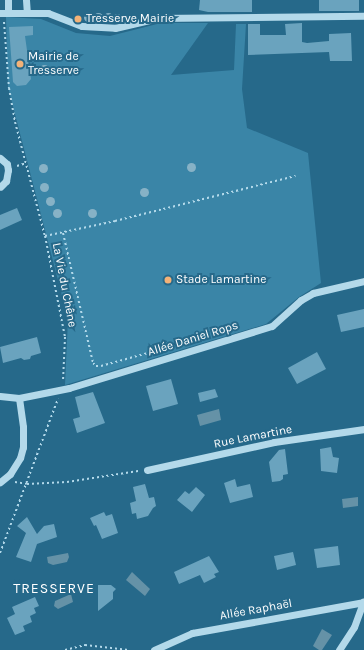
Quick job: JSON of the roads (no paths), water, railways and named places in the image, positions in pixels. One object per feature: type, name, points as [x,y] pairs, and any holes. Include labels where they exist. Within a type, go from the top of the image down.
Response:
[{"type":"street","points":[[8,0],[4,13],[48,13],[82,26],[116,28],[158,18],[364,16]]},
{"type":"street","points":[[26,0],[27,13]]},
{"type":"street","points":[[0,158],[7,164],[8,170],[6,181],[0,187]]},
{"type":"street","name":"Allée Daniel Rops","points":[[0,396],[19,398],[62,389],[272,326],[301,300],[313,293],[364,281]]},
{"type":"street","points":[[2,481],[15,468],[23,447],[23,427],[19,398]]},
{"type":"street","name":"Rue Lamartine","points":[[147,470],[274,442],[364,429]]},
{"type":"street","points":[[339,650],[354,627],[364,602]]},
{"type":"street","name":"Allée Raphaël","points":[[154,650],[192,633],[364,602]]},
{"type":"place","name":"Tresserve Mairie","points":[[78,19]]},
{"type":"place","name":"Mairie de Tresserve","points":[[20,64]]},
{"type":"place","name":"Stade Lamartine","points":[[168,280]]},
{"type":"district","name":"TRESSERVE","points":[[54,589]]}]
